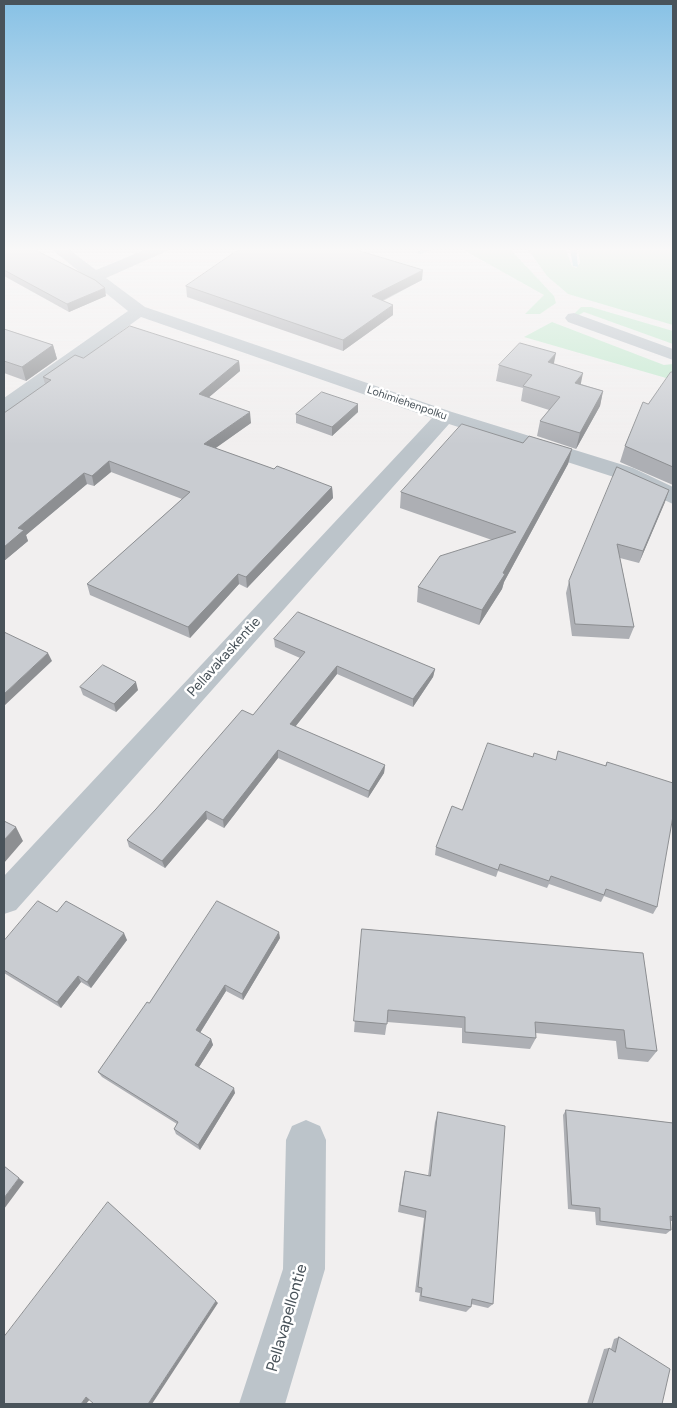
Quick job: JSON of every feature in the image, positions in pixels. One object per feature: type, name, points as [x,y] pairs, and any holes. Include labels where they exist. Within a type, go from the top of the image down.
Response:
[{"type":"street","points":[[4,407],[135,314]]},
{"type":"street","name":"Lohimiehenpolku","points":[[147,314],[445,416],[625,474],[659,488],[673,498]]},
{"type":"street","points":[[574,318],[673,355]]},
{"type":"street","name":"Pellavakaskentie","points":[[4,899],[445,416]]},
{"type":"street","name":"Pellavapellontie","points":[[262,1404],[304,1269],[306,1140]]},
{"type":"green space","points":[[589,314],[614,314],[673,331],[673,344]]},
{"type":"green space","points":[[635,314],[673,314],[673,325]]},
{"type":"green space","points":[[552,322],[664,365],[673,364],[673,380],[524,337]]},
{"type":"building","points":[[267,314],[381,314],[343,340]]},
{"type":"building","points":[[130,326],[239,361],[199,394],[250,412],[204,444],[274,469],[277,466],[332,487],[246,577],[238,574],[188,627],[87,584],[190,492],[109,461],[92,476],[84,473],[18,528],[24,530],[4,547],[4,413],[51,380],[43,377],[75,355],[83,358]]},
{"type":"building","points":[[4,329],[53,345],[22,367],[4,361]]},
{"type":"building","points":[[520,343],[556,353],[548,362],[583,373],[575,383],[603,391],[580,433],[540,421],[560,397],[523,386],[532,375],[499,365]]},
{"type":"building","points":[[671,372],[673,372],[673,467],[625,446],[643,402],[648,404]]},
{"type":"building","points":[[322,392],[358,404],[332,427],[296,414]]},
{"type":"building","points":[[462,424],[523,443],[529,436],[572,449],[503,573],[505,574],[482,610],[418,587],[440,556],[516,532],[401,492]]},
{"type":"building","points":[[617,467],[669,490],[643,551],[617,544],[634,627],[575,624],[569,581]]},
{"type":"building","points":[[298,612],[435,669],[413,699],[337,666],[290,724],[385,765],[369,791],[278,750],[223,820],[206,811],[162,861],[127,840],[242,710],[253,715],[305,652],[274,639]]},
{"type":"building","points":[[4,632],[48,653],[4,694]]},
{"type":"building","points":[[103,665],[136,682],[114,704],[80,687]]},
{"type":"building","points":[[488,743],[533,757],[534,753],[556,760],[558,751],[606,766],[607,762],[673,783],[673,816],[657,907],[606,889],[604,895],[551,876],[549,881],[500,864],[498,870],[436,847],[452,806],[462,810]]},
{"type":"building","points":[[4,821],[16,827],[4,840]]},
{"type":"building","points":[[38,901],[57,912],[66,901],[124,933],[87,982],[78,976],[57,1002],[4,970],[4,941]]},
{"type":"building","points":[[217,901],[279,932],[242,994],[225,985],[196,1030],[211,1039],[195,1065],[234,1088],[198,1145],[174,1129],[178,1122],[98,1072],[147,1002],[149,1003]]},
{"type":"building","points":[[362,929],[643,953],[657,1051],[626,1048],[624,1030],[535,1022],[536,1038],[465,1032],[465,1017],[388,1010],[387,1024],[354,1021]]},
{"type":"building","points":[[566,1110],[673,1123],[673,1217],[670,1216],[671,1230],[600,1221],[600,1208],[572,1205]]},
{"type":"building","points":[[438,1112],[505,1126],[493,1304],[472,1299],[471,1307],[421,1296],[422,1288],[418,1287],[426,1211],[400,1205],[405,1171],[430,1176]]},
{"type":"building","points":[[4,1166],[19,1178],[4,1198]]},
{"type":"building","points":[[108,1202],[216,1301],[148,1404],[94,1404],[86,1397],[81,1404],[4,1404],[4,1337]]},
{"type":"building","points":[[619,1337],[670,1369],[662,1404],[592,1404],[609,1348],[615,1352]]}]
